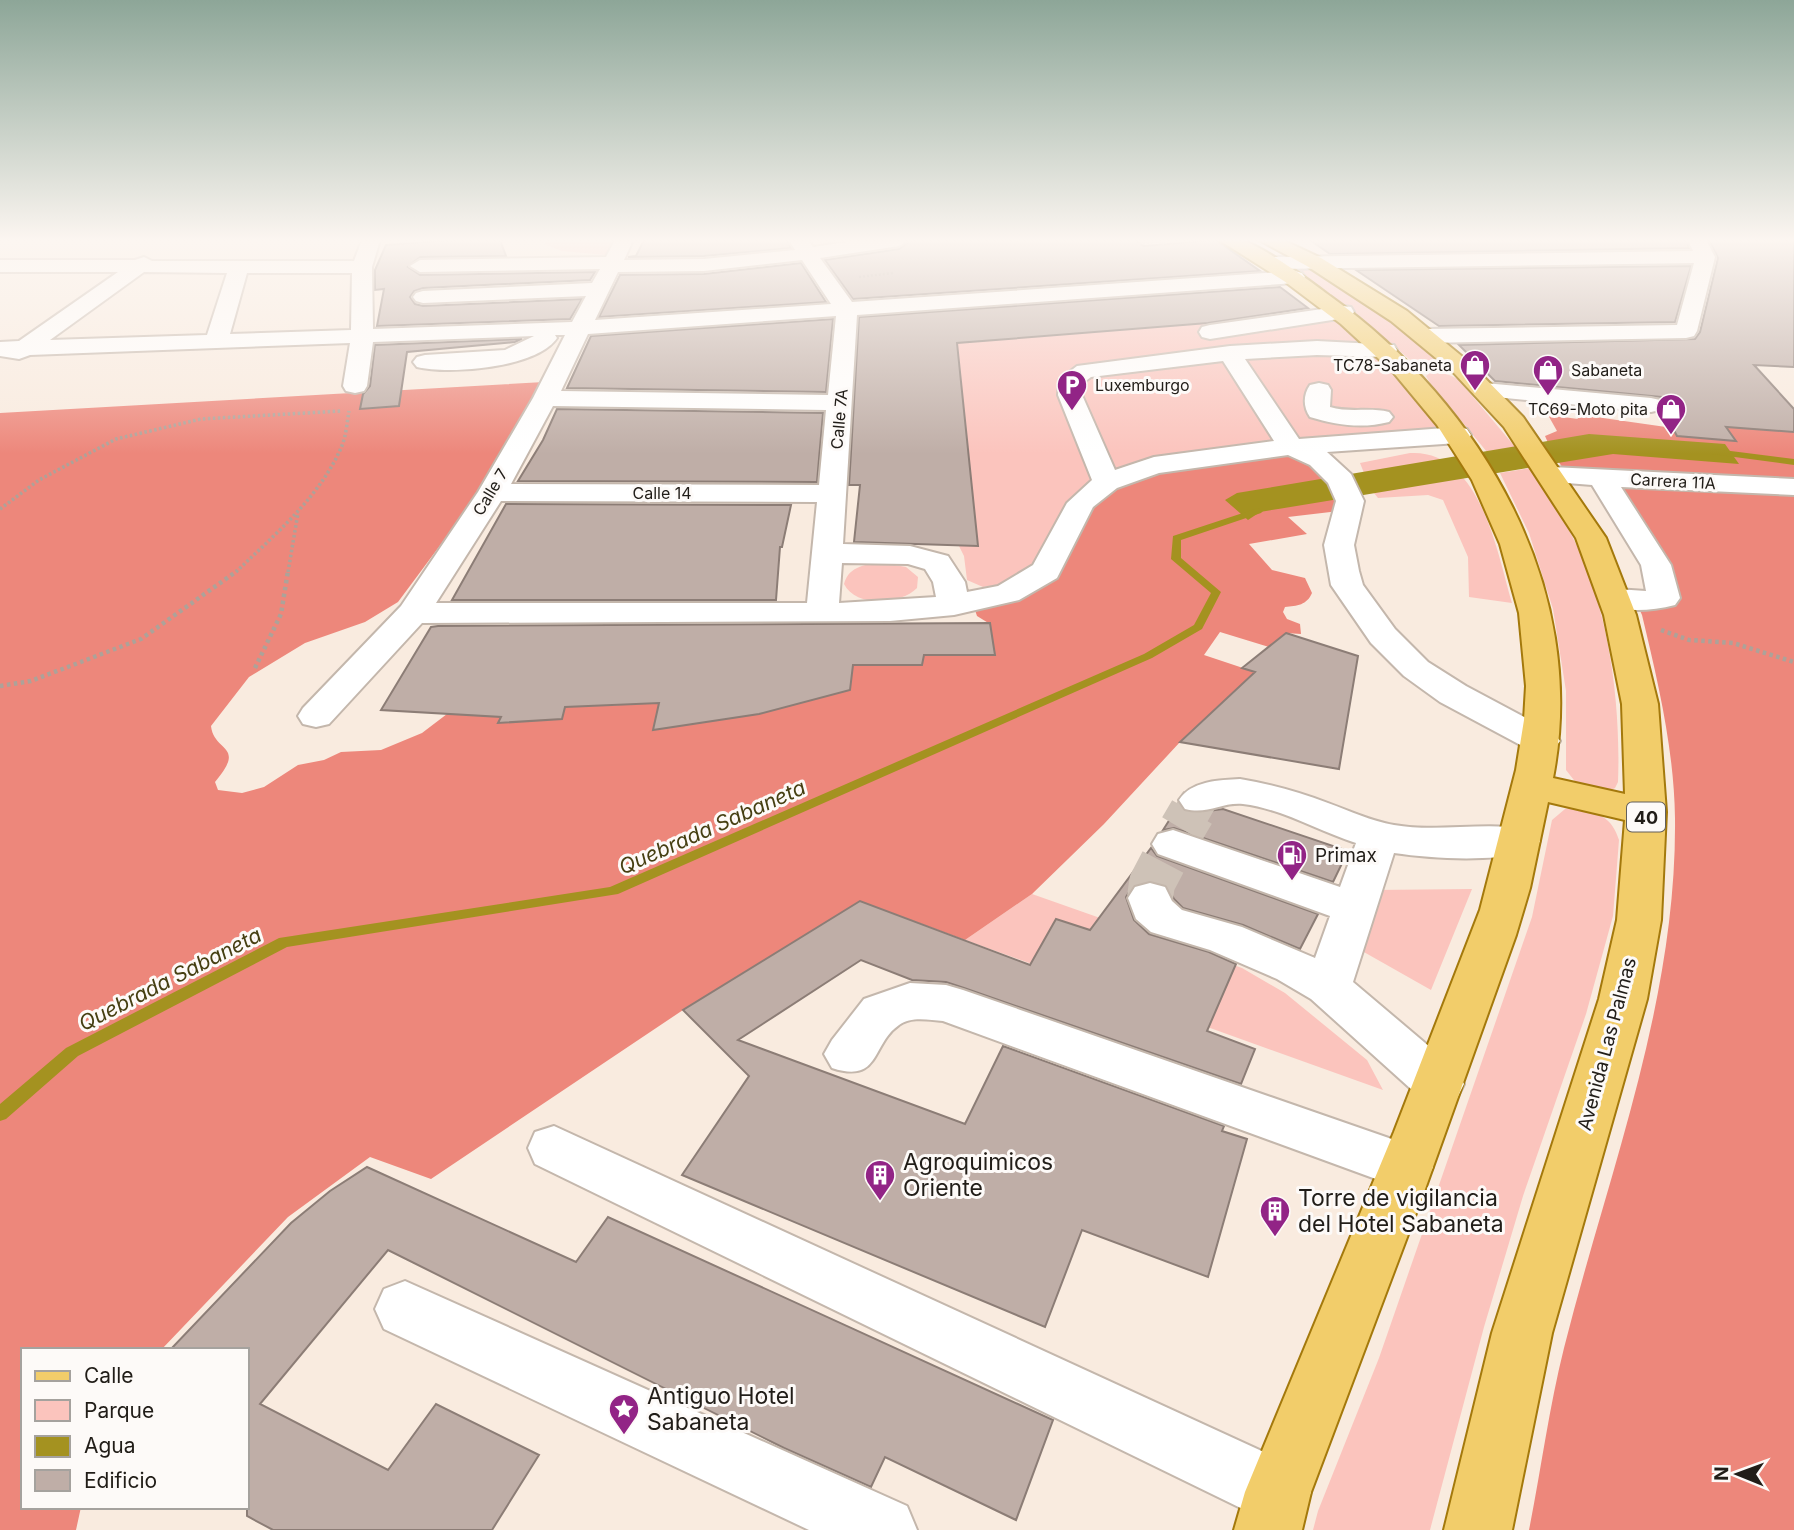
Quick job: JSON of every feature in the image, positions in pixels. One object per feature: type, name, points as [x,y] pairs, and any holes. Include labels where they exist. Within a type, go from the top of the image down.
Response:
[{"type":"main road","name":"Avenida Las Palmas","points":[[1349,311],[1386,341],[1473,379],[1514,422],[1552,475],[1591,538],[1618,607],[1640,704],[1646,812],[1639,920],[1623,999],[1522,1333],[1478,1530]]},
{"type":"main road","name":"Avenida Las Palmas","points":[[1273,1511],[1439,1084],[1503,907],[1533,786],[1541,741],[1544,686],[1533,606],[1510,531],[1483,475],[1444,435],[1386,341],[1375,311]]},
{"type":"main road","name":"40","points":[[1533,786],[1646,812]]},
{"type":"street","points":[[0,365],[11,349],[70,311]]},
{"type":"street","points":[[216,343],[226,311]]},
{"type":"street","points":[[355,386],[362,337],[362,311]]},
{"type":"street","name":"Calle 7","points":[[316,716],[413,613],[492,492],[545,398],[567,328],[579,311]]},
{"type":"street","points":[[11,349],[567,328],[840,311]]},
{"type":"street","name":"Calle 7A","points":[[822,612],[847,311]]},
{"type":"street","points":[[1107,482],[1070,395],[1071,380],[1085,370],[1230,353],[1386,341],[1686,331],[1690,311]]},
{"type":"street","points":[[425,362],[497,359],[528,351],[567,328]]},
{"type":"street","points":[[1206,332],[1386,341]]},
{"type":"street","points":[[1230,353],[1291,447],[1326,463],[1347,492],[1350,501],[1339,545],[1343,571],[1347,585],[1383,636],[1416,668],[1453,694],[1541,741]]},
{"type":"street","points":[[1473,379],[1651,405]]},
{"type":"street","points":[[1319,390],[1319,412],[1329,417],[1411,418],[1444,435]]},
{"type":"street","points":[[545,398],[841,403]]},
{"type":"street","points":[[413,613],[890,611],[954,605],[1007,593],[1046,571],[1081,503],[1107,482],[1154,465],[1291,447],[1444,435]]},
{"type":"street","name":"Carrera 11A","points":[[1552,475],[1794,486]]},
{"type":"street","points":[[1601,477],[1656,565],[1664,598],[1618,607]]},
{"type":"street","name":"Calle 14","points":[[492,492],[832,494]]},
{"type":"street","points":[[826,553],[910,555],[937,563],[949,582],[954,605]]},
{"type":"street","points":[[1439,1084],[1328,987],[1293,967],[1226,938],[1167,921],[1152,908],[1173,847],[1211,792],[1226,790],[1264,796],[1379,836],[1422,842],[1519,841]]},
{"type":"street","points":[[1328,987],[1379,836]]},
{"type":"street","points":[[1173,847],[1355,908]]},
{"type":"street","points":[[849,1054],[881,1012],[910,1001],[946,1003],[1406,1167]]},
{"type":"street","points":[[554,1148],[1273,1511]]},
{"type":"street","points":[[405,1308],[883,1530]]},
{"type":"path","points":[[0,509],[39,480],[116,439],[201,419],[349,410],[342,447],[298,512],[234,574],[141,639],[31,681],[0,686]]},
{"type":"path","points":[[255,668],[281,614],[298,512]]},
{"type":"path","points":[[1618,607],[1689,640],[1733,643],[1794,662]]},
{"type":"green space","points":[[1380,311],[1411,334],[1440,362],[1428,365],[1409,359],[1355,312]]},
{"type":"green space","points":[[1332,315],[1391,369],[1440,431],[1281,443],[1007,584],[983,587],[967,580],[964,556],[959,546],[978,545],[957,343]]},
{"type":"green space","points":[[1430,373],[1447,374],[1458,379],[1516,448],[1487,452],[1430,383],[1426,376]]},
{"type":"green space","points":[[1410,453],[1434,456],[1453,468],[1469,485],[1492,532],[1512,603],[1469,597],[1468,557],[1443,500],[1428,495],[1378,498],[1370,488],[1360,463]]},
{"type":"green space","points":[[1530,468],[1572,536],[1585,564],[1604,624],[1615,688],[1618,752],[1618,782],[1615,788],[1609,791],[1577,784],[1566,770],[1566,691],[1553,609],[1529,533],[1500,473]]},
{"type":"green space","points":[[884,563],[906,567],[918,577],[917,588],[900,598],[879,601],[858,597],[844,584],[855,569]]},
{"type":"green space","points":[[1577,807],[1603,817],[1612,826],[1619,840],[1613,916],[1586,1014],[1523,1196],[1484,1327],[1430,1530],[1313,1530],[1318,1511],[1379,1358],[1532,917],[1552,820],[1565,809]]},
{"type":"green space","points":[[1472,889],[1431,990],[1355,947],[1374,890]]},
{"type":"green space","points":[[1032,894],[1242,968],[1285,993],[1367,1060],[1383,1090],[965,940]]},
{"type":"shaded area","points":[[544,382],[479,493],[398,602],[365,622],[305,643],[249,677],[211,726],[213,735],[229,755],[224,770],[215,782],[218,790],[242,793],[264,787],[298,765],[324,760],[341,752],[381,750],[422,733],[447,714],[523,669],[499,723],[561,719],[567,702],[599,706],[659,703],[653,730],[759,714],[850,690],[853,666],[922,665],[924,655],[994,655],[990,624],[977,616],[975,610],[1018,599],[1090,506],[1119,484],[1158,470],[1294,450],[1334,481],[1339,511],[1288,517],[1307,534],[1249,544],[1272,570],[1305,578],[1312,593],[1310,597],[1301,604],[1285,607],[1283,612],[1287,619],[1300,624],[1301,634],[1286,633],[1269,647],[1220,632],[1204,655],[1255,672],[1180,742],[1104,824],[1032,894],[965,940],[860,901],[683,1010],[431,1179],[370,1157],[288,1217],[163,1348],[21,1348],[21,1509],[81,1509],[76,1530],[0,1530],[0,413]]},
{"type":"shaded area","points":[[1575,414],[1673,428],[1678,436],[1735,441],[1726,427],[1781,431],[1794,427],[1794,482],[1565,471],[1545,436],[1557,431],[1548,415],[1578,419]]},
{"type":"shaded area","points":[[1610,482],[1794,491],[1794,1530],[1529,1530],[1564,1348],[1637,1086],[1652,1020],[1665,954],[1673,886],[1675,818],[1672,767],[1659,690],[1642,615],[1637,604],[1660,605]]},
{"type":"water","points":[[1589,434],[1725,444],[1739,464],[1613,454],[1260,512],[1248,520],[1225,500],[1237,493]]},
{"type":"building","points":[[380,311],[575,311],[570,319],[377,326]]},
{"type":"building","points":[[602,311],[684,311],[599,317]]},
{"type":"building","points":[[938,311],[1285,311],[1208,323],[957,343],[978,546],[854,542],[860,485],[849,485],[859,317]]},
{"type":"building","points":[[1417,311],[1678,311],[1675,322],[1439,326]]},
{"type":"building","points":[[1705,311],[1794,311],[1794,367],[1754,365],[1794,409],[1794,432],[1726,427],[1736,441],[1677,436],[1663,410],[1665,404],[1661,397],[1495,381],[1459,345],[1695,339],[1700,332]]},
{"type":"building","points":[[833,319],[826,392],[567,388],[591,336]]},
{"type":"building","points":[[522,339],[515,342],[407,352],[399,406],[360,409],[363,394],[370,386],[375,345]]},
{"type":"building","points":[[557,409],[823,413],[817,482],[518,481],[543,440]]},
{"type":"building","points":[[506,504],[791,505],[780,547],[776,600],[452,600]]},
{"type":"building","points":[[990,623],[995,655],[924,655],[922,665],[853,665],[850,690],[759,714],[653,730],[659,703],[565,707],[562,719],[498,723],[501,717],[381,710],[431,627],[438,626]]},
{"type":"building","points":[[1286,633],[1358,656],[1339,769],[1180,742],[1255,672],[1242,668]]},
{"type":"building","points":[[1179,805],[1185,812],[1193,813],[1223,809],[1348,851],[1333,882],[1174,828],[1163,830]]},
{"type":"building","points":[[1151,848],[1157,856],[1318,914],[1300,949],[1243,925],[1183,908],[1174,899],[1166,884],[1151,880],[1134,884],[1126,897],[1134,920],[1149,934],[1209,952],[1236,964],[1207,1031],[1255,1049],[1241,1084],[946,982],[912,980],[861,960],[738,1040],[965,1124],[1003,1046],[1224,1126],[1222,1131],[1247,1139],[1208,1277],[1082,1230],[1045,1327],[682,1175],[749,1076],[683,1010],[860,901],[1030,965],[1056,919],[1090,930]]},
{"type":"building","points":[[367,1167],[576,1262],[608,1217],[1053,1420],[1016,1520],[885,1457],[871,1487],[784,1448],[388,1250],[260,1404],[388,1470],[436,1404],[539,1455],[492,1530],[273,1530],[247,1516],[248,1348],[172,1348],[291,1223],[330,1191]]},
{"type":"waterway","name":"Quebrada Sabaneta","points":[[1715,452],[1794,462]]},
{"type":"waterway","name":"Quebrada Sabaneta","points":[[0,1114],[72,1052],[284,942],[613,891],[1148,656],[1198,627],[1216,592],[1176,559],[1176,538],[1258,511]]},
{"type":"tunnel","points":[[1191,814],[1199,800]]},
{"type":"tunnel","points":[[1182,829],[1192,812]]},
{"type":"tunnel","points":[[1150,898],[1152,883],[1163,862]]},
{"type":"place","name":"TC78-Sabaneta","points":[[1475,392]]},
{"type":"place","name":"Sabaneta","points":[[1548,397]]},
{"type":"place","name":"Luxemburgo","points":[[1072,412]]},
{"type":"place","name":"TC69-Moto pita","points":[[1671,436]]},
{"type":"place","name":"Primax","points":[[1292,882]]},
{"type":"place","name":"Agroquimicos Oriente","points":[[880,1202]]},
{"type":"place","name":"Torre de vigilancia del Hotel Sabaneta","points":[[1275,1238]]},
{"type":"place","name":"Antiguo Hotel Sabaneta","points":[[624,1436]]}]
